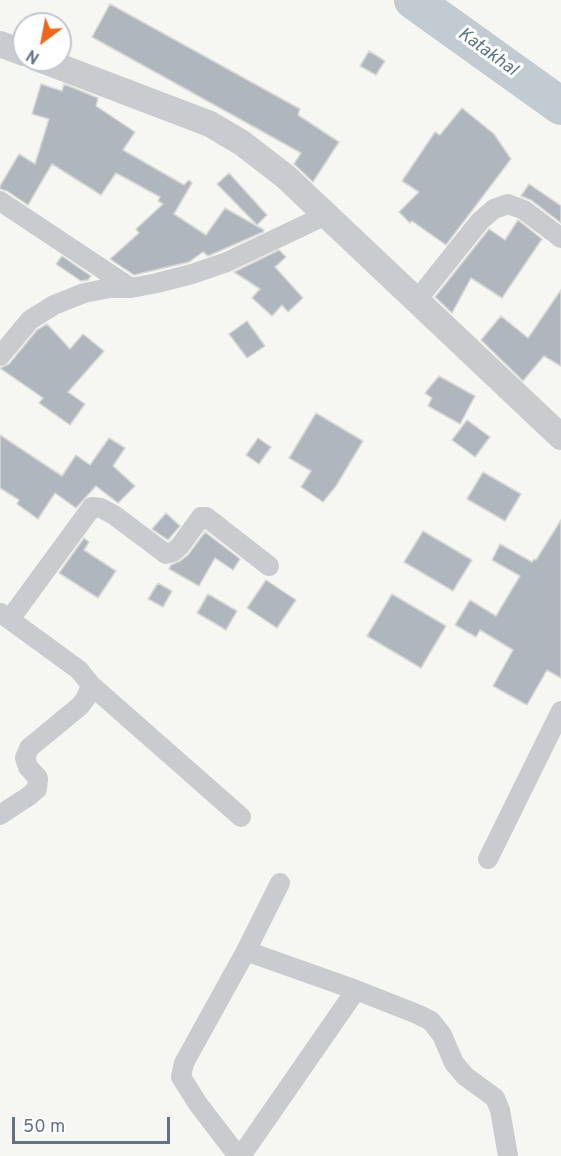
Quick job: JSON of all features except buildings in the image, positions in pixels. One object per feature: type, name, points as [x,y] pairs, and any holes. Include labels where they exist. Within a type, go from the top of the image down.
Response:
[{"type":"street","points":[[72,71],[210,124],[242,143],[286,177],[561,436]]},
{"type":"street","points":[[0,201],[131,288]]},
{"type":"street","points":[[417,300],[480,221],[494,209],[508,204],[524,210],[561,238]]},
{"type":"street","points":[[0,356],[30,320],[54,304],[84,293],[110,288],[131,288],[192,274],[227,262],[326,215]]},
{"type":"street","points":[[241,817],[91,685],[78,670],[5,616],[92,507],[101,508],[114,515],[166,554],[180,546],[201,517],[206,517],[269,566]]},
{"type":"street","points":[[0,815],[37,789],[38,778],[28,767],[25,758],[29,748],[80,706],[91,685]]},
{"type":"street","points":[[488,859],[561,711]]},
{"type":"street","points":[[280,883],[246,951],[184,1064],[181,1077],[198,1104],[240,1156],[356,990]]},
{"type":"street","points":[[246,951],[356,990],[431,1021],[442,1035],[454,1063],[465,1076],[495,1098],[500,1110],[508,1156]]},
{"type":"waterway","name":"Katakhal","points":[[413,0],[561,106]]}]
